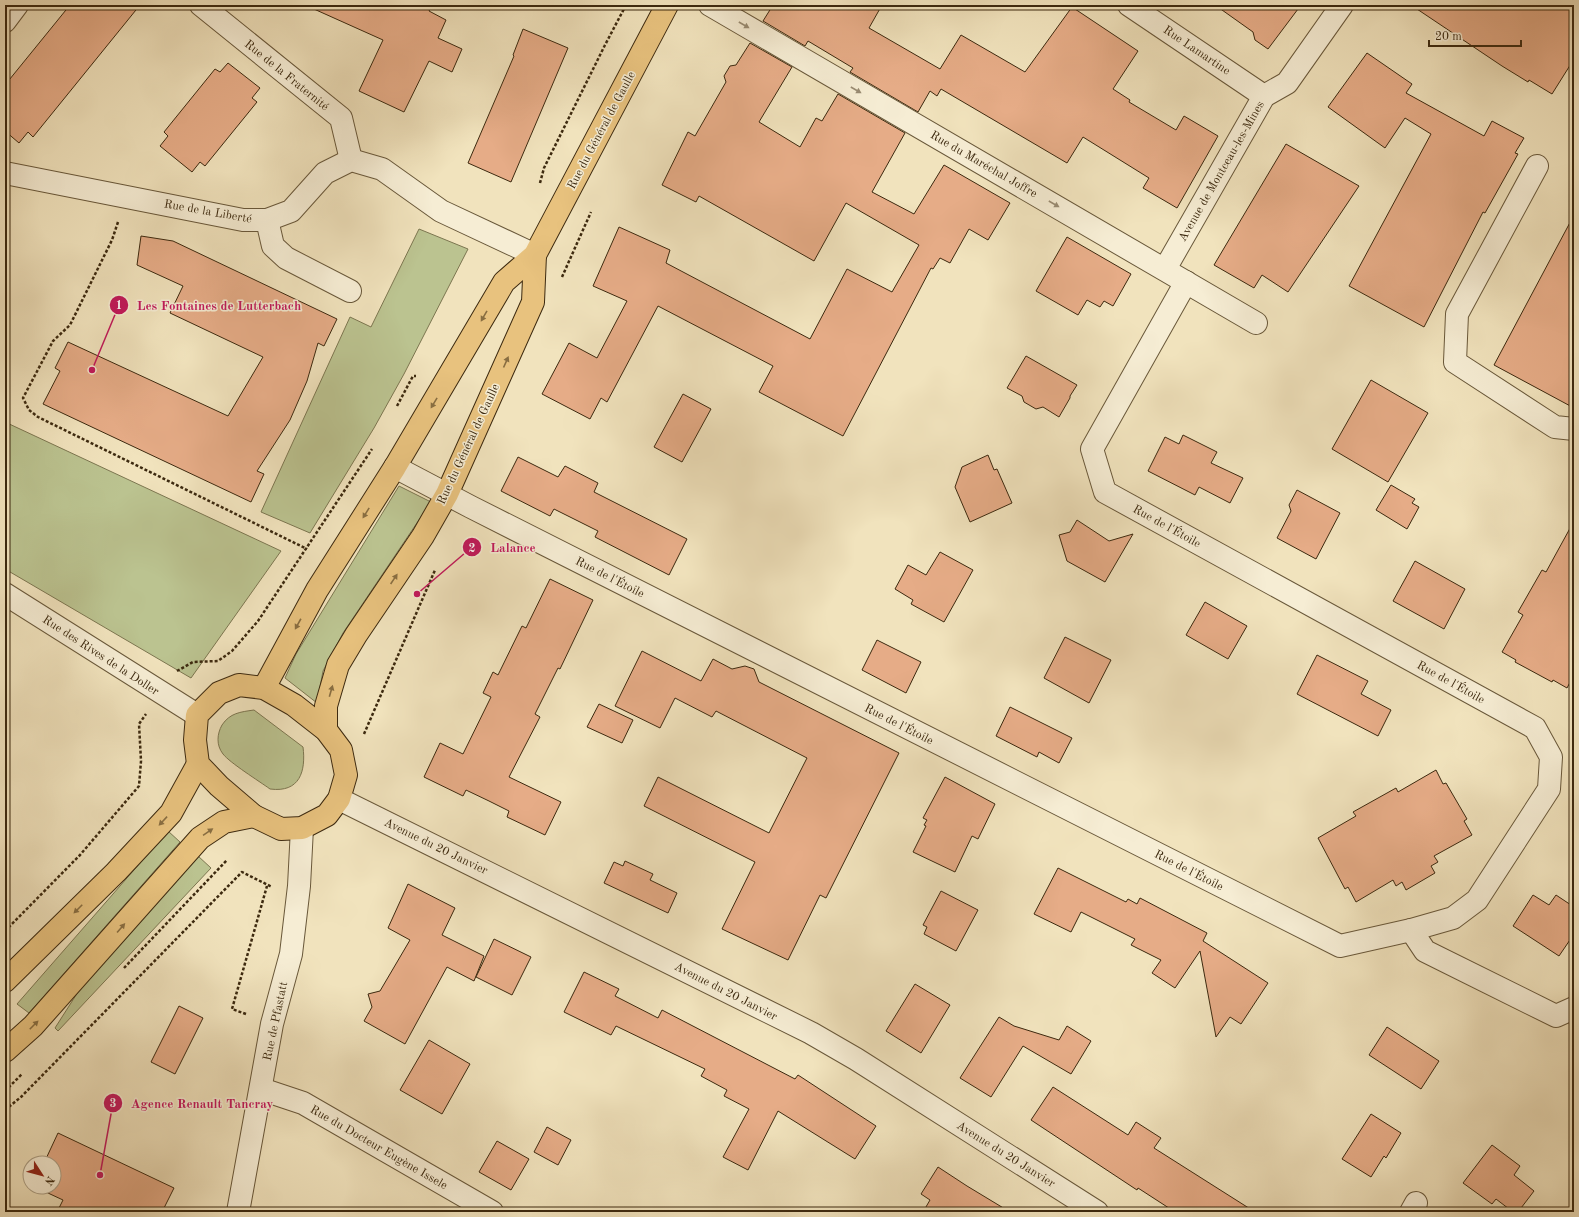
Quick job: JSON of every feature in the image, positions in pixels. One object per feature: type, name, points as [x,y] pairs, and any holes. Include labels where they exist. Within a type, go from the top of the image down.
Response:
[{"type":"main road","name":"Rue du Général de Gaulle","points":[[264,688],[317,590],[395,467],[504,282],[535,255],[667,5]]},
{"type":"main road","name":"Rue du Général de Gaulle","points":[[326,730],[326,706],[338,665],[356,635],[423,536],[447,494],[533,302],[535,255]]},
{"type":"main road","points":[[5,981],[116,872],[171,813],[198,764],[195,740],[197,715],[219,693],[239,685],[264,688],[294,705],[326,730],[341,750],[346,775],[339,799],[327,815],[302,828],[281,828],[254,816],[219,786],[198,764]]},
{"type":"main road","points":[[5,1051],[33,1026],[200,838],[224,822],[254,816]]},
{"type":"street","points":[[5,21],[16,5]]},
{"type":"street","name":"Rue de la Fraternité","points":[[200,5],[341,118],[351,160]]},
{"type":"street","name":"Rue du Maréchal Joffre","points":[[710,5],[1256,323]]},
{"type":"street","name":"Rue Lamartine","points":[[1129,5],[1264,96]]},
{"type":"street","name":"Avenue de Montceau-les-Mines","points":[[1165,269],[1264,96],[1287,83],[1342,5]]},
{"type":"street","points":[[351,160],[382,169],[441,211],[535,255]]},
{"type":"street","name":"Rue de la Liberté","points":[[5,173],[128,196],[243,220],[267,220],[291,211],[325,173],[351,160]]},
{"type":"street","points":[[1537,166],[1456,314],[1455,362],[1555,427],[1574,429]]},
{"type":"street","points":[[267,220],[273,246],[286,258],[350,291]]},
{"type":"street","name":"Rue de l'Étoile","points":[[395,467],[1340,946],[1410,930],[1453,918],[1477,900],[1549,789],[1551,757],[1535,728],[1105,492],[1092,448],[1186,282]]},
{"type":"street","name":"Rue des Rives de la Doller","points":[[5,594],[197,715]]},
{"type":"street","name":"Avenue du 20 Janvier","points":[[339,799],[811,1033],[856,1059],[1097,1212]]},
{"type":"street","name":"Rue de Pfastatt","points":[[238,1212],[272,1024],[291,954],[298,894],[302,828]]},
{"type":"street","points":[[1410,930],[1425,951],[1556,1016],[1574,1008]]},
{"type":"street","name":"Rue du Docteur Eugène Issele","points":[[261,1089],[303,1104],[492,1212]]},
{"type":"path","points":[[556,146],[604,45],[626,5]]},
{"type":"path","points":[[128,196],[112,240],[70,325],[53,341],[23,398],[29,410],[38,417],[307,549]]},
{"type":"path","points":[[562,278],[594,206]]},
{"type":"path","points":[[396,408],[413,376]]},
{"type":"path","points":[[258,621],[374,446]]},
{"type":"path","points":[[346,775],[437,565]]},
{"type":"path","points":[[5,930],[80,855],[139,786]]},
{"type":"path","points":[[5,1110],[21,1097],[242,872],[267,886],[298,894]]},
{"type":"path","points":[[267,886],[232,1009],[272,1024]]},
{"type":"green space","points":[[419,229],[468,249],[404,374],[374,428],[310,533],[261,512],[350,317],[371,327]]},
{"type":"green space","points":[[5,422],[281,551],[191,678],[5,569]]},
{"type":"green space","points":[[399,486],[431,502],[343,633],[323,671],[317,703],[285,678],[296,654]]},
{"type":"green space","points":[[254,710],[303,747],[304,756],[302,772],[294,784],[288,788],[270,789],[227,758],[219,747],[218,736],[220,728],[225,721],[236,714]]},
{"type":"green space","points":[[168,831],[180,842],[29,1013],[17,1004]]},
{"type":"green space","points":[[198,856],[211,868],[58,1031],[55,1028],[85,981]]},
{"type":"building","points":[[70,5],[140,5],[33,137],[28,132],[19,143],[5,131],[5,85]]},
{"type":"building","points":[[305,5],[432,5],[429,11],[446,20],[438,38],[462,49],[452,72],[429,61],[404,112],[359,91],[383,40]]},
{"type":"building","points":[[773,5],[882,5],[869,28],[940,69],[961,35],[1025,72],[1072,7],[1138,51],[1113,89],[1130,100],[1129,102],[1176,130],[1184,116],[1218,136],[1177,208],[1143,188],[1149,178],[1083,137],[1067,163],[941,89],[937,96],[930,91],[918,112],[850,72],[853,68],[808,41],[805,46],[763,21]]},
{"type":"building","points":[[1215,5],[1301,5],[1268,49],[1255,40],[1253,32]]},
{"type":"building","points":[[1411,5],[1574,5],[1574,59],[1552,94],[1529,80],[1528,82],[1502,66]]},
{"type":"building","points":[[523,29],[568,48],[511,182],[468,163],[514,56],[513,55]]},
{"type":"building","points":[[750,43],[792,67],[759,122],[800,147],[816,118],[822,121],[838,94],[905,133],[872,192],[914,214],[944,165],[1010,203],[988,240],[969,229],[950,263],[940,258],[933,269],[931,268],[843,436],[759,392],[773,366],[658,306],[607,402],[601,398],[590,419],[542,394],[569,343],[597,358],[627,301],[593,286],[619,227],[670,250],[666,263],[810,339],[847,269],[892,292],[919,245],[846,203],[814,261],[699,196],[696,202],[662,185],[688,132],[695,136],[726,82],[724,76],[730,66],[736,65]]},
{"type":"building","points":[[1367,53],[1412,84],[1406,93],[1484,136],[1492,121],[1524,138],[1515,153],[1518,154],[1485,213],[1483,212],[1424,327],[1349,286],[1431,134],[1405,118],[1385,148],[1328,107]]},
{"type":"building","points":[[228,63],[260,88],[252,98],[257,102],[205,166],[200,162],[192,172],[160,146],[168,136],[164,132],[215,69],[220,72]]},
{"type":"building","points":[[1286,144],[1359,186],[1288,292],[1262,275],[1254,288],[1214,265]]},
{"type":"building","points":[[1574,215],[1574,408],[1494,365]]},
{"type":"building","points":[[141,236],[173,241],[337,319],[324,346],[318,343],[307,381],[290,420],[257,471],[264,474],[251,502],[43,404],[60,371],[55,368],[68,342],[228,416],[263,357],[170,313],[183,286],[137,265]]},
{"type":"building","points":[[1067,237],[1131,274],[1113,306],[1104,301],[1100,307],[1087,300],[1078,315],[1036,291]]},
{"type":"building","points":[[1026,356],[1077,385],[1059,417],[1043,407],[1036,409],[1024,402],[1022,396],[1007,388]]},
{"type":"building","points":[[1371,380],[1428,413],[1388,482],[1332,449]]},
{"type":"building","points":[[683,394],[711,409],[682,462],[654,447]]},
{"type":"building","points":[[1183,435],[1217,452],[1211,463],[1243,478],[1230,503],[1199,487],[1195,495],[1148,471],[1165,437],[1179,444]]},
{"type":"building","points":[[988,455],[994,470],[997,469],[1012,503],[970,522],[955,487],[962,467]]},
{"type":"building","points":[[518,457],[558,477],[565,466],[598,483],[594,492],[687,539],[669,575],[595,537],[598,531],[554,509],[550,516],[501,491]]},
{"type":"building","points":[[1391,485],[1415,499],[1412,503],[1419,507],[1407,529],[1376,510]]},
{"type":"building","points":[[1297,490],[1340,513],[1316,559],[1277,538],[1291,511],[1289,505]]},
{"type":"building","points":[[1077,520],[1109,541],[1133,534],[1105,582],[1067,561],[1059,535],[1070,532]]},
{"type":"building","points":[[1574,521],[1574,675],[1567,688],[1553,680],[1552,682],[1515,662],[1516,660],[1502,652],[1523,615],[1518,612],[1542,570],[1546,572]]},
{"type":"building","points":[[940,552],[973,570],[944,622],[911,604],[913,600],[895,589],[908,565],[926,575]]},
{"type":"building","points":[[1415,561],[1465,589],[1444,629],[1393,601]]},
{"type":"building","points":[[550,579],[593,600],[560,669],[558,668],[535,714],[540,717],[509,777],[561,802],[545,835],[507,817],[509,811],[489,801],[466,790],[463,796],[424,777],[440,743],[463,754],[491,697],[483,693],[493,672],[498,675],[522,626],[526,628]]},
{"type":"building","points":[[1205,602],[1247,626],[1228,659],[1186,635]]},
{"type":"building","points":[[1065,637],[1111,660],[1089,703],[1044,678]]},
{"type":"building","points":[[877,640],[921,662],[906,693],[862,670]]},
{"type":"building","points":[[642,651],[701,681],[713,659],[732,669],[745,666],[754,669],[759,682],[899,753],[826,898],[820,895],[788,960],[722,929],[755,862],[644,806],[658,777],[769,833],[807,758],[716,711],[712,717],[675,698],[660,728],[615,706]]},
{"type":"building","points":[[1317,655],[1368,681],[1361,694],[1391,710],[1378,736],[1297,694]]},
{"type":"building","points":[[599,704],[633,720],[622,743],[587,727]]},
{"type":"building","points":[[1010,707],[1072,738],[1059,763],[1039,752],[1037,757],[996,736]]},
{"type":"building","points":[[1436,770],[1443,784],[1446,783],[1467,819],[1464,821],[1472,835],[1434,856],[1438,862],[1431,866],[1435,873],[1406,890],[1402,882],[1396,886],[1393,880],[1356,902],[1348,887],[1345,889],[1318,838],[1356,816],[1353,812],[1396,788],[1398,792]]},
{"type":"building","points":[[945,777],[995,804],[978,839],[972,836],[955,872],[913,852],[926,826],[924,825],[927,820],[923,818]]},
{"type":"building","points":[[625,861],[653,874],[650,880],[677,893],[668,913],[604,883],[614,862],[623,866]]},
{"type":"building","points":[[1058,868],[1126,902],[1128,899],[1137,904],[1140,898],[1207,933],[1203,941],[1268,983],[1241,1024],[1230,1017],[1216,1037],[1200,951],[1175,988],[1152,973],[1161,960],[1131,945],[1135,939],[1081,912],[1071,932],[1034,914]]},
{"type":"building","points":[[408,884],[455,908],[442,935],[484,956],[474,981],[447,967],[405,1044],[364,1021],[372,1007],[368,994],[380,991],[410,940],[388,928]]},
{"type":"building","points":[[941,891],[978,910],[956,951],[924,934],[927,927],[923,925]]},
{"type":"building","points":[[1533,895],[1549,905],[1556,895],[1574,907],[1574,934],[1559,956],[1513,926]]},
{"type":"building","points":[[494,939],[531,957],[512,995],[476,977]]},
{"type":"building","points":[[584,972],[619,989],[615,996],[658,1018],[662,1010],[795,1079],[798,1075],[876,1126],[855,1159],[778,1111],[748,1170],[723,1157],[749,1109],[724,1096],[727,1090],[701,1076],[705,1069],[616,1026],[611,1035],[564,1012]]},
{"type":"building","points":[[915,984],[950,1005],[921,1053],[886,1031]]},
{"type":"building","points":[[179,1006],[203,1018],[175,1074],[151,1062]]},
{"type":"building","points":[[999,1017],[1014,1026],[1059,1040],[1067,1026],[1091,1041],[1071,1074],[1023,1046],[991,1097],[960,1078]]},
{"type":"building","points":[[1387,1027],[1439,1061],[1421,1089],[1369,1055]]},
{"type":"building","points":[[429,1040],[470,1064],[442,1114],[400,1090]]},
{"type":"building","points":[[1053,1087],[1128,1135],[1136,1122],[1161,1138],[1154,1148],[1255,1212],[1175,1212],[1138,1188],[1137,1190],[1031,1120]]},
{"type":"building","points":[[1371,1114],[1401,1133],[1386,1158],[1384,1156],[1371,1177],[1342,1159]]},
{"type":"building","points":[[547,1127],[571,1140],[558,1165],[534,1152]]},
{"type":"building","points":[[58,1133],[174,1188],[162,1212],[57,1212],[63,1200],[52,1195],[62,1195],[62,1155],[48,1155]]},
{"type":"building","points":[[497,1141],[529,1159],[511,1190],[479,1172]]},
{"type":"building","points":[[1492,1145],[1520,1166],[1514,1175],[1534,1191],[1518,1212],[1513,1212],[1496,1199],[1492,1204],[1463,1183]]},
{"type":"building","points":[[938,1167],[1010,1212],[923,1212],[930,1200],[921,1194]]},
{"type":"place","name":"Les Fontaines de Lutterbach","points":[[92,370]]},
{"type":"place","name":"Lalance","points":[[417,594]]},
{"type":"place","name":"Agence Renault Tancray","points":[[100,1175]]}]
